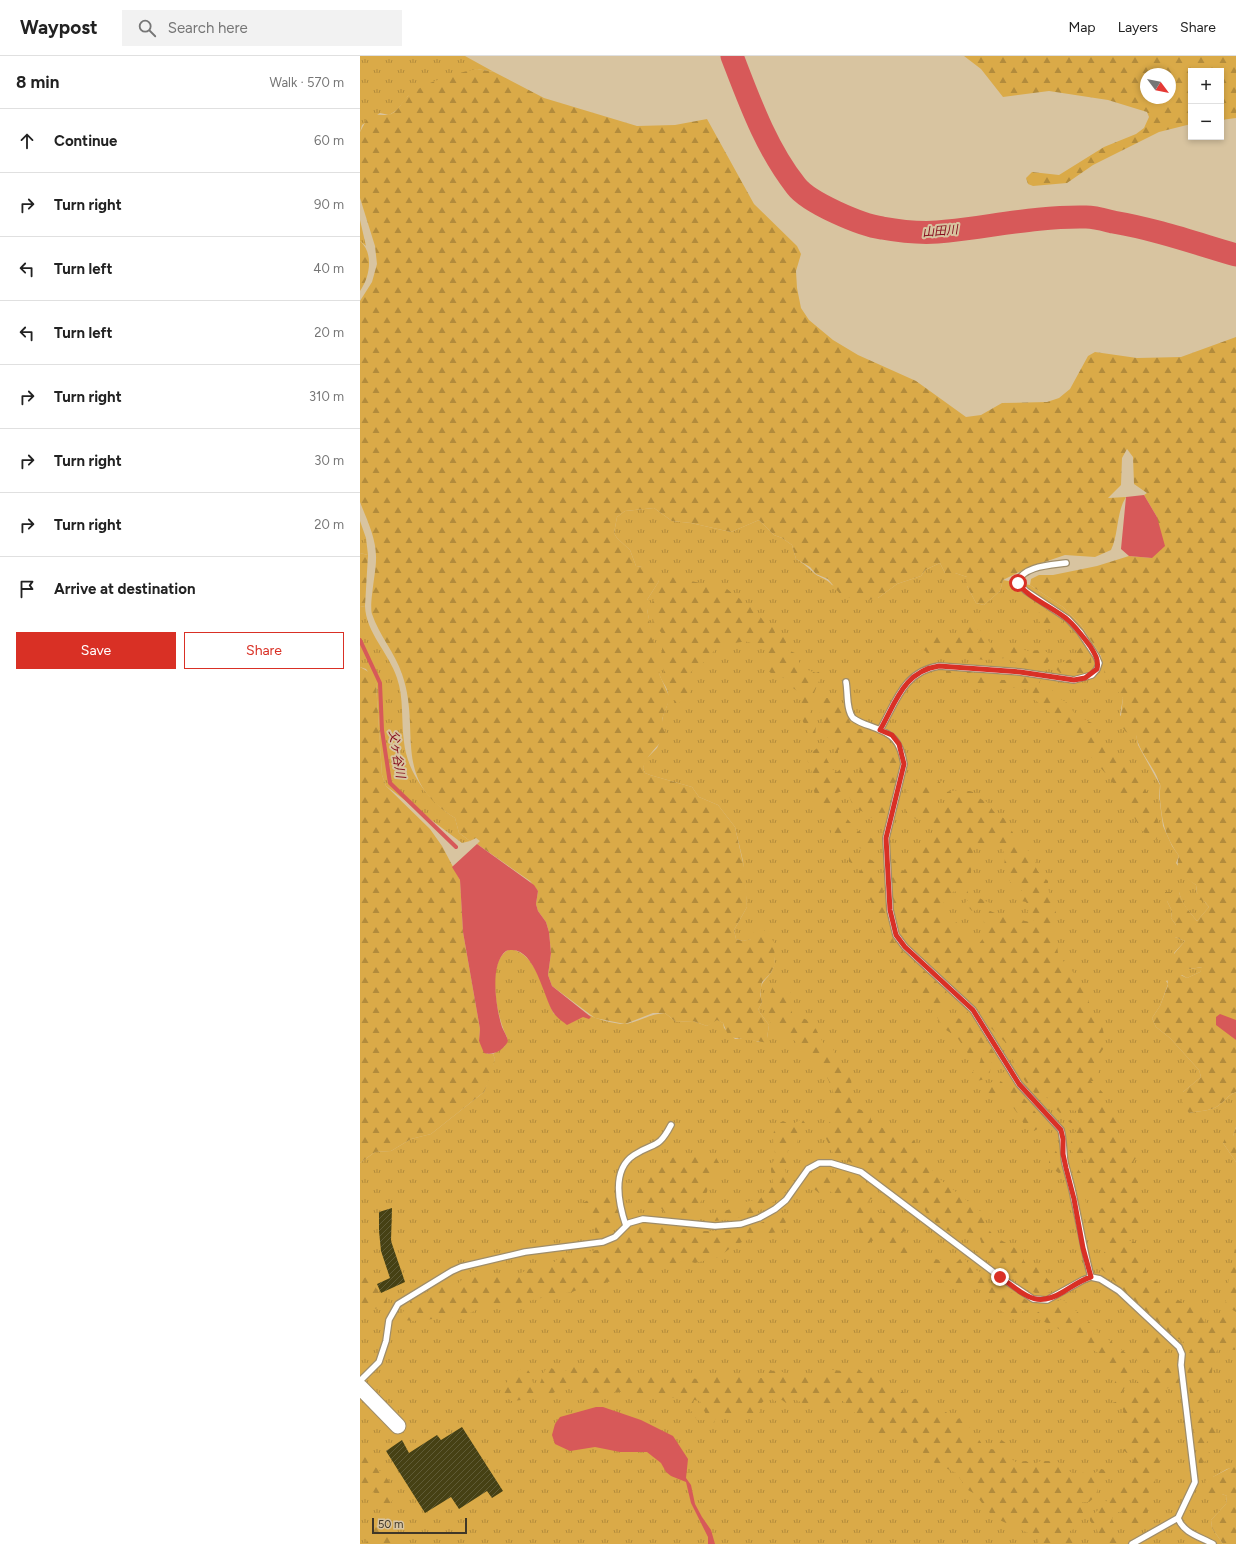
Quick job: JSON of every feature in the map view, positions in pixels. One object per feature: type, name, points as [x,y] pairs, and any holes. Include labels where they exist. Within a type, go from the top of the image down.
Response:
[{"type":"street","points":[[360,1387],[398,1426]]},
{"type":"lane","points":[[880,730],[909,680],[918,672],[928,668],[939,666],[1020,672],[1074,680],[1092,675],[1097,669],[1099,663],[1080,632],[1068,619],[1026,591],[1018,583],[1018,578],[1023,573],[1066,562]]},
{"type":"lane","points":[[846,682],[850,711],[853,718],[861,723],[892,735],[899,744],[904,764],[886,838],[887,879],[892,925],[896,935],[905,947],[973,1010],[1019,1084],[1061,1130],[1063,1139],[1063,1154],[1074,1199],[1083,1248],[1091,1277]]},
{"type":"lane","points":[[626,1226],[620,1205],[619,1179],[622,1169],[633,1155],[658,1144],[664,1139],[671,1125]]},
{"type":"lane","points":[[360,1381],[379,1362],[386,1341],[389,1320],[398,1304],[438,1278],[461,1267],[525,1252],[603,1242],[615,1237],[629,1223],[643,1219],[715,1226],[741,1224],[759,1218],[775,1209],[786,1200],[808,1169],[819,1163],[831,1163],[860,1172],[1000,1277],[1033,1299],[1047,1300],[1091,1277],[1100,1280],[1119,1291],[1179,1347],[1182,1354],[1181,1365],[1195,1482],[1178,1518],[1132,1544]]},
{"type":"lane","points":[[1178,1518],[1180,1525],[1185,1530],[1214,1544]]},
{"type":"green space","points":[[360,56],[465,56],[494,72],[477,69],[408,96],[397,110],[389,115],[380,113],[362,125],[360,132]]},
{"type":"green space","points":[[964,56],[1236,56],[1236,118],[1224,120],[1224,68],[1188,68],[1188,125],[1159,132],[1093,165],[1067,183],[1033,186],[1028,184],[1026,178],[1032,172],[1059,175],[1104,147],[1136,134],[1144,128],[1149,117],[1147,112],[1108,100],[1049,91],[1003,97],[981,69]]},
{"type":"green space","points":[[477,69],[494,72],[544,98],[637,126],[675,125],[707,119],[754,204],[797,246],[801,254],[796,271],[797,288],[801,308],[809,320],[833,340],[858,355],[916,381],[966,417],[981,415],[1002,403],[1047,402],[1059,398],[1070,389],[1088,356],[1095,352],[1137,358],[1181,357],[1236,337],[1236,1020],[1234,1038],[1236,1040],[1236,1092],[1218,1106],[1208,1110],[1189,1113],[1183,1105],[1183,1092],[1201,1077],[1199,1070],[1170,1038],[1156,1027],[1152,1018],[1160,1006],[1168,985],[1167,974],[1174,972],[1187,978],[1200,972],[1202,967],[1190,969],[1174,964],[1174,954],[1185,941],[1175,937],[1172,931],[1176,925],[1171,918],[1172,911],[1167,901],[1165,892],[1179,892],[1184,904],[1197,921],[1209,907],[1205,902],[1198,899],[1196,885],[1179,870],[1179,856],[1170,842],[1163,822],[1160,784],[1140,748],[1136,735],[1126,732],[1120,724],[1123,698],[1105,675],[1101,656],[1081,625],[1063,607],[1030,585],[1031,579],[1039,575],[1053,575],[1097,566],[1129,556],[1152,558],[1157,517],[1144,495],[1147,493],[1134,484],[1133,457],[1127,449],[1122,458],[1121,485],[1108,498],[1126,497],[1121,510],[1114,543],[1111,550],[1095,557],[1065,555],[1027,568],[1003,580],[1000,591],[984,605],[976,603],[967,586],[967,577],[955,573],[945,573],[940,563],[925,570],[921,576],[897,584],[878,598],[869,600],[853,599],[840,594],[828,579],[816,574],[810,567],[796,559],[792,545],[782,538],[774,535],[759,520],[731,532],[691,523],[672,521],[654,508],[625,511],[617,517],[614,533],[617,538],[630,550],[636,566],[651,570],[656,574],[659,581],[647,600],[647,609],[660,676],[670,698],[662,719],[666,735],[650,755],[643,768],[645,773],[650,775],[692,787],[699,797],[718,805],[735,827],[745,872],[747,907],[734,930],[736,939],[743,941],[751,939],[753,933],[760,928],[763,929],[774,942],[775,965],[770,974],[762,982],[760,994],[762,1002],[758,1010],[769,1025],[767,1038],[769,1043],[729,1037],[723,1023],[717,1020],[707,1026],[693,1021],[676,1022],[665,1013],[653,1013],[625,1024],[595,1018],[552,986],[548,975],[551,953],[549,932],[546,922],[538,911],[536,904],[538,891],[530,881],[477,844],[480,841],[476,838],[470,841],[459,833],[455,818],[435,803],[422,787],[415,770],[412,752],[410,715],[402,674],[375,622],[371,610],[376,553],[371,530],[360,502],[360,301],[372,282],[377,264],[375,246],[360,198],[360,132],[369,115],[386,115],[394,113],[408,96],[423,86],[450,76]]},
{"type":"green space","points":[[360,220],[366,246],[360,241]]},
{"type":"green space","points":[[360,241],[367,252],[369,265],[366,279],[360,291]]},
{"type":"green space","points":[[654,508],[672,521],[691,523],[731,532],[759,520],[774,535],[782,538],[792,545],[796,559],[815,574],[832,585],[878,598],[897,584],[921,576],[925,570],[940,563],[945,573],[955,573],[967,577],[967,586],[976,603],[984,605],[1000,591],[1003,580],[1030,585],[1063,607],[1081,625],[1123,698],[1120,715],[1136,734],[1138,745],[1160,785],[1159,796],[1163,826],[1172,846],[1179,856],[1176,863],[1187,878],[1196,885],[1197,893],[1209,907],[1197,921],[1184,904],[1179,892],[1167,901],[1172,911],[1171,918],[1176,925],[1175,937],[1185,941],[1174,953],[1174,960],[1190,969],[1203,967],[1200,972],[1187,978],[1182,975],[1166,981],[1168,984],[1160,1006],[1152,1018],[1156,1027],[1170,1038],[1199,1070],[1201,1077],[1183,1092],[1189,1113],[1215,1108],[1236,1092],[1236,1127],[1233,1136],[1223,1143],[1236,1162],[1236,1467],[1227,1469],[1213,1477],[1222,1494],[1227,1496],[1226,1504],[1211,1520],[1212,1528],[1223,1544],[360,1544],[360,1163],[375,1152],[391,1151],[411,1139],[431,1134],[484,1092],[495,1059],[493,1054],[505,1046],[507,1037],[500,1017],[495,990],[495,976],[498,964],[503,955],[511,949],[528,959],[534,966],[543,985],[554,1014],[590,1017],[589,1015],[618,1024],[626,1024],[665,1013],[676,1022],[693,1021],[707,1026],[716,1019],[723,1023],[724,1028],[735,1039],[749,1039],[759,1042],[767,1038],[769,1025],[758,1010],[762,1002],[762,985],[775,964],[773,946],[768,936],[743,941],[736,939],[734,930],[747,907],[743,861],[735,827],[718,805],[699,797],[692,787],[650,775],[645,773],[643,768],[645,760],[657,748],[665,731],[662,721],[668,704],[667,691],[660,676],[656,660],[647,609],[647,600],[659,581],[642,567],[636,566],[630,550],[617,538],[614,533],[617,517],[625,511]]},
{"type":"green space","points":[[360,521],[366,538],[368,555],[360,553]]},
{"type":"green space","points":[[360,553],[368,555],[365,606],[360,607]]},
{"type":"green space","points":[[672,577],[705,584],[716,584],[727,589],[752,608],[765,622],[774,627],[775,633],[786,633],[786,649],[797,654],[800,665],[805,666],[808,670],[816,673],[825,669],[827,672],[819,681],[812,698],[810,714],[816,724],[815,739],[812,742],[808,739],[808,731],[801,718],[801,694],[793,688],[792,681],[772,674],[764,667],[768,659],[768,655],[765,650],[748,642],[739,642],[716,648],[706,661],[697,666],[690,673],[690,696],[680,702],[675,713],[675,696],[664,674],[661,654],[665,637],[654,624],[651,606],[658,589]]},
{"type":"green space","points":[[365,606],[366,616],[373,634],[389,660],[397,678],[402,702],[404,742],[410,764],[428,795],[436,804],[455,818],[459,833],[470,841],[462,843],[386,786],[382,775],[376,683],[366,669],[360,667],[360,607]]},
{"type":"green space","points":[[1043,609],[1062,619],[1061,623],[1050,627],[1043,626],[1038,620],[1039,612]]},
{"type":"green space","points":[[964,625],[980,630],[994,648],[1005,644],[1028,651],[1039,650],[1047,652],[1049,661],[1045,666],[1017,663],[1005,658],[985,660],[928,653],[921,648],[918,641],[931,636],[940,636],[953,641],[959,637],[957,629]]},
{"type":"green space","points":[[1081,647],[1087,650],[1090,655],[1091,661],[1088,670],[1083,673],[1072,675],[1061,674],[1056,669],[1060,663],[1071,659]]},
{"type":"green space","points":[[360,667],[374,675],[376,683],[382,775],[386,786],[430,829],[442,846],[460,880],[463,932],[480,1029],[479,1041],[487,1054],[493,1054],[495,1059],[491,1075],[484,1092],[431,1134],[411,1139],[391,1151],[375,1152],[360,1163]]},
{"type":"green space","points":[[952,670],[981,675],[991,675],[1002,680],[1009,680],[1021,675],[1041,679],[1037,686],[1040,691],[1051,688],[1055,696],[1066,702],[1076,715],[1094,724],[1100,741],[1106,748],[1113,751],[1115,760],[1126,766],[1142,784],[1152,802],[1161,830],[1156,840],[1142,831],[1124,800],[1120,799],[1115,786],[1107,775],[1056,718],[1033,698],[1031,690],[1025,686],[1007,689],[1000,686],[989,687],[946,673],[946,671]]},
{"type":"green space","points":[[819,698],[828,698],[834,706],[839,705],[844,710],[854,728],[873,732],[886,738],[894,747],[897,757],[897,769],[887,814],[881,817],[871,818],[866,813],[854,808],[848,794],[842,791],[837,793],[838,807],[858,831],[873,839],[876,852],[873,853],[857,847],[851,835],[847,835],[842,841],[834,842],[831,834],[830,817],[817,803],[811,768],[807,760],[808,755],[820,746],[832,769],[837,772],[847,763],[850,764],[846,772],[859,781],[861,778],[859,765],[861,760],[858,755],[843,747],[838,750],[838,761],[834,760],[834,744],[822,732],[823,723],[816,701]]},
{"type":"green space","points":[[917,773],[926,774],[934,784],[942,781],[945,786],[937,796],[931,800],[933,807],[937,811],[949,807],[946,797],[947,792],[949,791],[960,790],[975,793],[982,800],[986,801],[995,813],[1007,820],[1017,840],[1031,853],[1035,859],[1037,869],[1048,881],[1050,897],[1057,915],[1055,928],[1050,936],[1051,942],[1057,946],[1058,953],[1064,962],[1081,981],[1093,1013],[1101,1020],[1106,1045],[1099,1055],[1093,1060],[1101,1075],[1095,1081],[1091,1081],[1102,1091],[1105,1096],[1104,1106],[1119,1114],[1119,1124],[1111,1128],[1116,1142],[1126,1143],[1136,1158],[1133,1162],[1138,1181],[1138,1201],[1145,1225],[1140,1231],[1126,1240],[1135,1242],[1138,1245],[1139,1255],[1145,1262],[1147,1274],[1165,1288],[1168,1295],[1201,1310],[1205,1314],[1205,1321],[1189,1341],[1184,1342],[1165,1329],[1098,1266],[1098,1256],[1104,1253],[1107,1248],[1101,1242],[1089,1235],[1080,1196],[1084,1196],[1086,1203],[1097,1209],[1106,1208],[1105,1204],[1093,1197],[1086,1185],[1077,1183],[1071,1167],[1075,1165],[1083,1176],[1089,1171],[1086,1160],[1075,1155],[1071,1148],[1071,1142],[1077,1129],[1068,1121],[1078,1116],[1078,1111],[1070,1110],[1060,1113],[1056,1109],[1055,1100],[1039,1096],[1032,1091],[1018,1071],[1005,1042],[986,1023],[979,1011],[961,990],[933,965],[897,926],[893,908],[890,866],[896,858],[902,859],[896,866],[898,872],[905,870],[912,863],[908,857],[919,851],[919,847],[930,845],[931,838],[938,832],[929,823],[906,815],[906,810],[912,805],[906,790],[913,792],[918,790]],"holes":[[[975,843],[982,850],[989,850],[988,844],[1002,846],[1005,858],[1004,866],[1008,872],[1010,882],[1022,890],[1022,894],[1018,896],[1017,900],[1026,902],[1030,910],[1027,911],[1034,920],[1027,921],[1017,916],[1005,916],[988,910],[990,903],[968,893],[967,889],[970,880],[972,855]],[[954,891],[966,896],[968,900],[965,903],[972,911],[977,910],[980,907],[983,911],[985,936],[978,945],[966,936],[954,919],[946,918],[940,913],[940,909],[946,899]]]},
{"type":"green space","points":[[855,854],[861,854],[876,863],[873,870],[880,876],[882,883],[885,910],[893,940],[914,968],[920,967],[946,991],[949,1001],[946,1007],[941,1009],[933,1006],[930,1008],[923,1005],[914,992],[897,980],[893,975],[894,969],[900,957],[884,936],[884,932],[873,914],[872,903],[865,891],[864,882],[859,876],[859,873],[863,867],[849,862],[849,857]]},
{"type":"green space","points":[[775,983],[780,987],[789,988],[794,1001],[791,1007],[792,1013],[807,1020],[816,1029],[825,1045],[831,1046],[840,1061],[851,1071],[851,1097],[855,1106],[860,1110],[869,1112],[872,1123],[900,1136],[912,1138],[936,1176],[980,1211],[989,1230],[995,1237],[1021,1251],[1027,1265],[1033,1264],[1056,1289],[1040,1294],[1030,1290],[1002,1271],[974,1248],[982,1245],[979,1235],[947,1231],[935,1222],[923,1207],[913,1204],[910,1198],[899,1194],[895,1188],[876,1179],[872,1170],[864,1163],[858,1165],[839,1158],[833,1153],[823,1132],[831,1120],[828,1118],[827,1110],[836,1099],[820,1066],[802,1053],[792,1038],[777,1031],[771,1024],[768,1013],[768,1000]]},
{"type":"green space","points":[[965,1008],[999,1060],[991,1063],[990,1072],[985,1079],[977,1081],[972,1073],[980,1062],[980,1054],[976,1058],[971,1058],[957,1037],[943,1028],[937,1017],[948,1016],[961,1019],[962,1011]]},
{"type":"green space","points":[[1006,1069],[1022,1096],[1042,1120],[1043,1126],[1034,1131],[1025,1125],[1006,1093],[996,1099],[991,1098],[984,1091],[996,1077],[1011,1090],[1003,1073]]},
{"type":"green space","points":[[802,1119],[805,1123],[800,1130],[797,1143],[788,1149],[787,1162],[784,1166],[787,1190],[771,1204],[754,1213],[725,1220],[714,1221],[710,1219],[711,1215],[734,1208],[745,1202],[760,1199],[769,1187],[774,1187],[771,1165],[776,1157],[773,1137],[776,1127],[783,1121],[791,1125]]},
{"type":"green space","points":[[1236,1127],[1236,1162],[1223,1143],[1226,1136],[1233,1136]]},
{"type":"green space","points":[[1049,1144],[1060,1158],[1062,1166],[1060,1174],[1049,1166],[1047,1146]]},
{"type":"green space","points":[[707,1153],[715,1156],[722,1168],[720,1175],[712,1176],[709,1180],[707,1192],[692,1215],[687,1217],[666,1214],[660,1207],[647,1210],[644,1207],[638,1198],[635,1188],[638,1174],[648,1173],[652,1176],[657,1168],[663,1163],[676,1156]]},
{"type":"green space","points":[[823,1174],[843,1175],[862,1180],[881,1194],[884,1199],[874,1198],[869,1200],[865,1209],[882,1213],[886,1210],[896,1211],[907,1225],[911,1225],[913,1227],[901,1233],[900,1238],[909,1248],[910,1258],[904,1261],[888,1245],[877,1238],[867,1244],[863,1244],[859,1239],[860,1230],[858,1222],[850,1211],[846,1207],[838,1206],[833,1193],[829,1191],[824,1197],[814,1189],[811,1179]]},
{"type":"green space","points":[[609,1187],[614,1189],[615,1207],[619,1211],[619,1215],[616,1222],[611,1227],[601,1235],[596,1234],[584,1211],[583,1203]]},
{"type":"green space","points":[[778,1214],[784,1218],[786,1222],[779,1232],[763,1234],[742,1242],[733,1246],[719,1257],[695,1263],[684,1260],[673,1267],[659,1265],[638,1278],[628,1275],[602,1284],[594,1283],[572,1292],[511,1305],[488,1304],[464,1316],[412,1321],[405,1320],[400,1316],[412,1300],[440,1285],[449,1283],[453,1288],[473,1270],[492,1277],[501,1276],[510,1278],[534,1267],[553,1263],[560,1256],[604,1249],[621,1234],[633,1228],[649,1225],[702,1231],[723,1231],[743,1228],[763,1222]]},
{"type":"green space","points":[[1236,1243],[1236,1312],[1226,1306],[1226,1301]]},
{"type":"green space","points":[[948,1257],[955,1264],[961,1258],[964,1258],[973,1269],[986,1274],[989,1283],[1007,1287],[1009,1292],[1017,1294],[1034,1305],[1018,1313],[1008,1314],[1001,1311],[992,1296],[981,1287],[972,1285],[957,1286],[945,1283],[928,1268],[929,1259],[932,1258],[939,1260]]},
{"type":"green space","points":[[367,1276],[376,1276],[378,1278],[374,1284],[379,1293],[382,1295],[386,1293],[388,1295],[385,1308],[370,1310],[360,1305],[360,1277],[364,1278]]},
{"type":"green space","points":[[1062,1299],[1094,1326],[1100,1335],[1105,1337],[1127,1354],[1132,1373],[1121,1395],[1112,1396],[1110,1394],[1118,1375],[1106,1370],[1102,1355],[1034,1317],[1033,1315]]},
{"type":"green space","points":[[1225,1313],[1236,1317],[1236,1336],[1232,1342],[1236,1347],[1235,1350],[1219,1348],[1213,1356],[1212,1372],[1207,1399],[1211,1414],[1217,1422],[1214,1437],[1215,1441],[1213,1445],[1208,1441],[1203,1446],[1205,1450],[1221,1459],[1217,1463],[1207,1460],[1199,1465],[1186,1361],[1201,1333],[1213,1320]]},
{"type":"green space","points":[[1155,1330],[1168,1341],[1166,1354],[1149,1357],[1140,1363],[1136,1360],[1137,1353],[1143,1342],[1153,1336]]},
{"type":"green space","points":[[583,1365],[598,1368],[622,1368],[636,1374],[688,1373],[695,1379],[699,1377],[704,1378],[707,1385],[713,1384],[716,1376],[719,1374],[724,1377],[754,1374],[758,1378],[762,1378],[768,1369],[773,1371],[778,1368],[786,1375],[798,1373],[810,1377],[816,1381],[823,1376],[823,1369],[843,1371],[850,1368],[858,1368],[864,1373],[876,1374],[886,1384],[914,1399],[921,1398],[930,1400],[937,1415],[946,1412],[956,1419],[967,1415],[975,1421],[977,1425],[962,1431],[969,1440],[977,1437],[985,1448],[997,1450],[1000,1447],[991,1436],[996,1436],[1007,1444],[1010,1458],[1016,1462],[1026,1461],[1034,1465],[1041,1461],[1053,1461],[1058,1462],[1077,1475],[1090,1470],[1095,1473],[1101,1469],[1105,1470],[1107,1474],[1099,1485],[1095,1497],[1089,1502],[1083,1502],[1080,1504],[1083,1513],[1070,1513],[1077,1522],[1078,1527],[1070,1531],[1070,1534],[1078,1544],[1038,1544],[1037,1537],[995,1518],[975,1494],[968,1490],[956,1473],[933,1462],[927,1455],[915,1448],[913,1441],[891,1434],[865,1434],[861,1427],[863,1421],[843,1401],[837,1402],[826,1409],[815,1403],[807,1405],[794,1399],[786,1403],[782,1400],[774,1401],[770,1396],[759,1405],[759,1414],[740,1416],[720,1413],[717,1414],[714,1423],[710,1424],[700,1401],[694,1400],[693,1404],[703,1420],[697,1420],[684,1400],[679,1399],[643,1395],[639,1398],[633,1398],[621,1392],[591,1393],[581,1384],[565,1387],[547,1396],[540,1392],[539,1386],[545,1370],[551,1368],[561,1372],[567,1370],[569,1367]]},
{"type":"green space","points":[[526,1367],[530,1373],[533,1383],[531,1386],[535,1389],[535,1393],[522,1400],[511,1401],[503,1393],[504,1388],[511,1373]]},
{"type":"green space","points":[[1166,1367],[1176,1373],[1180,1384],[1172,1385],[1161,1393],[1159,1409],[1163,1421],[1159,1427],[1162,1439],[1159,1446],[1160,1459],[1153,1491],[1149,1492],[1146,1498],[1149,1507],[1148,1511],[1144,1518],[1134,1527],[1129,1526],[1122,1512],[1115,1512],[1112,1519],[1123,1544],[1104,1544],[1096,1528],[1090,1521],[1090,1517],[1103,1506],[1112,1493],[1110,1485],[1120,1486],[1128,1481],[1128,1463],[1133,1462],[1132,1457],[1123,1450],[1128,1447],[1129,1443],[1125,1436],[1127,1433],[1132,1435],[1136,1434],[1126,1420],[1121,1407],[1114,1411],[1111,1407],[1112,1403],[1127,1396],[1144,1374]]},
{"type":"green space","points":[[360,1452],[386,1477],[393,1488],[395,1496],[387,1509],[380,1508],[378,1496],[374,1492],[368,1496],[360,1495]]},
{"type":"green space","points":[[1234,1466],[1236,1467],[1236,1544],[1223,1544],[1212,1528],[1211,1520],[1226,1504],[1227,1496],[1222,1494],[1218,1498],[1212,1498],[1208,1493],[1205,1481]]},
{"type":"green space","points":[[360,1504],[369,1512],[362,1519],[360,1519]]},
{"type":"green space","points":[[375,1518],[385,1521],[395,1531],[394,1544],[366,1544],[370,1523]]},
{"type":"shaded area","points":[[1144,495],[1157,517],[1165,546],[1152,558],[1129,556],[1121,549],[1126,497]]},
{"type":"shaded area","points":[[477,844],[534,885],[538,891],[536,904],[538,911],[546,922],[549,932],[551,953],[548,975],[552,986],[591,1017],[589,1019],[583,1017],[567,1025],[561,1021],[553,1012],[531,962],[524,954],[516,950],[506,951],[501,957],[497,966],[495,987],[500,1019],[508,1041],[501,1050],[491,1054],[484,1053],[479,1041],[480,1029],[463,932],[460,880],[452,867]]},
{"type":"shaded area","points":[[1220,1014],[1236,1020],[1236,1040],[1216,1025],[1216,1017]]},
{"type":"shaded area","points":[[596,1407],[603,1407],[641,1420],[673,1436],[688,1459],[686,1478],[691,1485],[695,1504],[711,1530],[715,1544],[708,1544],[708,1537],[691,1503],[686,1482],[671,1476],[666,1472],[661,1463],[647,1452],[620,1452],[595,1447],[570,1451],[555,1444],[552,1435],[555,1424],[560,1417]]},
{"type":"building","points":[[392,1208],[391,1241],[405,1282],[381,1293],[377,1284],[390,1278],[381,1251],[379,1212]]},
{"type":"building","points":[[462,1427],[503,1491],[492,1498],[487,1491],[459,1509],[451,1497],[425,1513],[386,1451],[402,1440],[409,1453],[437,1435],[441,1440]]},
{"type":"waterway","name":"山田川","points":[[732,56],[759,123],[785,171],[803,193],[823,206],[849,218],[882,228],[907,231],[940,232],[1052,218],[1089,217],[1160,232],[1236,255]]},
{"type":"waterway","name":"父ヶ谷川","points":[[360,640],[380,683],[382,730],[390,783],[456,847]]},
{"type":"route","points":[[1000,1277],[1033,1299],[1047,1300],[1091,1277],[1083,1248],[1074,1199],[1063,1154],[1063,1139],[1061,1130],[1054,1121],[1019,1084],[973,1010],[905,947],[896,935],[892,925],[890,910],[887,879],[886,838],[904,764],[899,744],[892,735],[880,730],[909,680],[918,672],[928,668],[939,666],[1020,672],[1074,680],[1092,675],[1097,669],[1099,663],[1080,632],[1068,619],[1026,591],[1018,583]]}]
